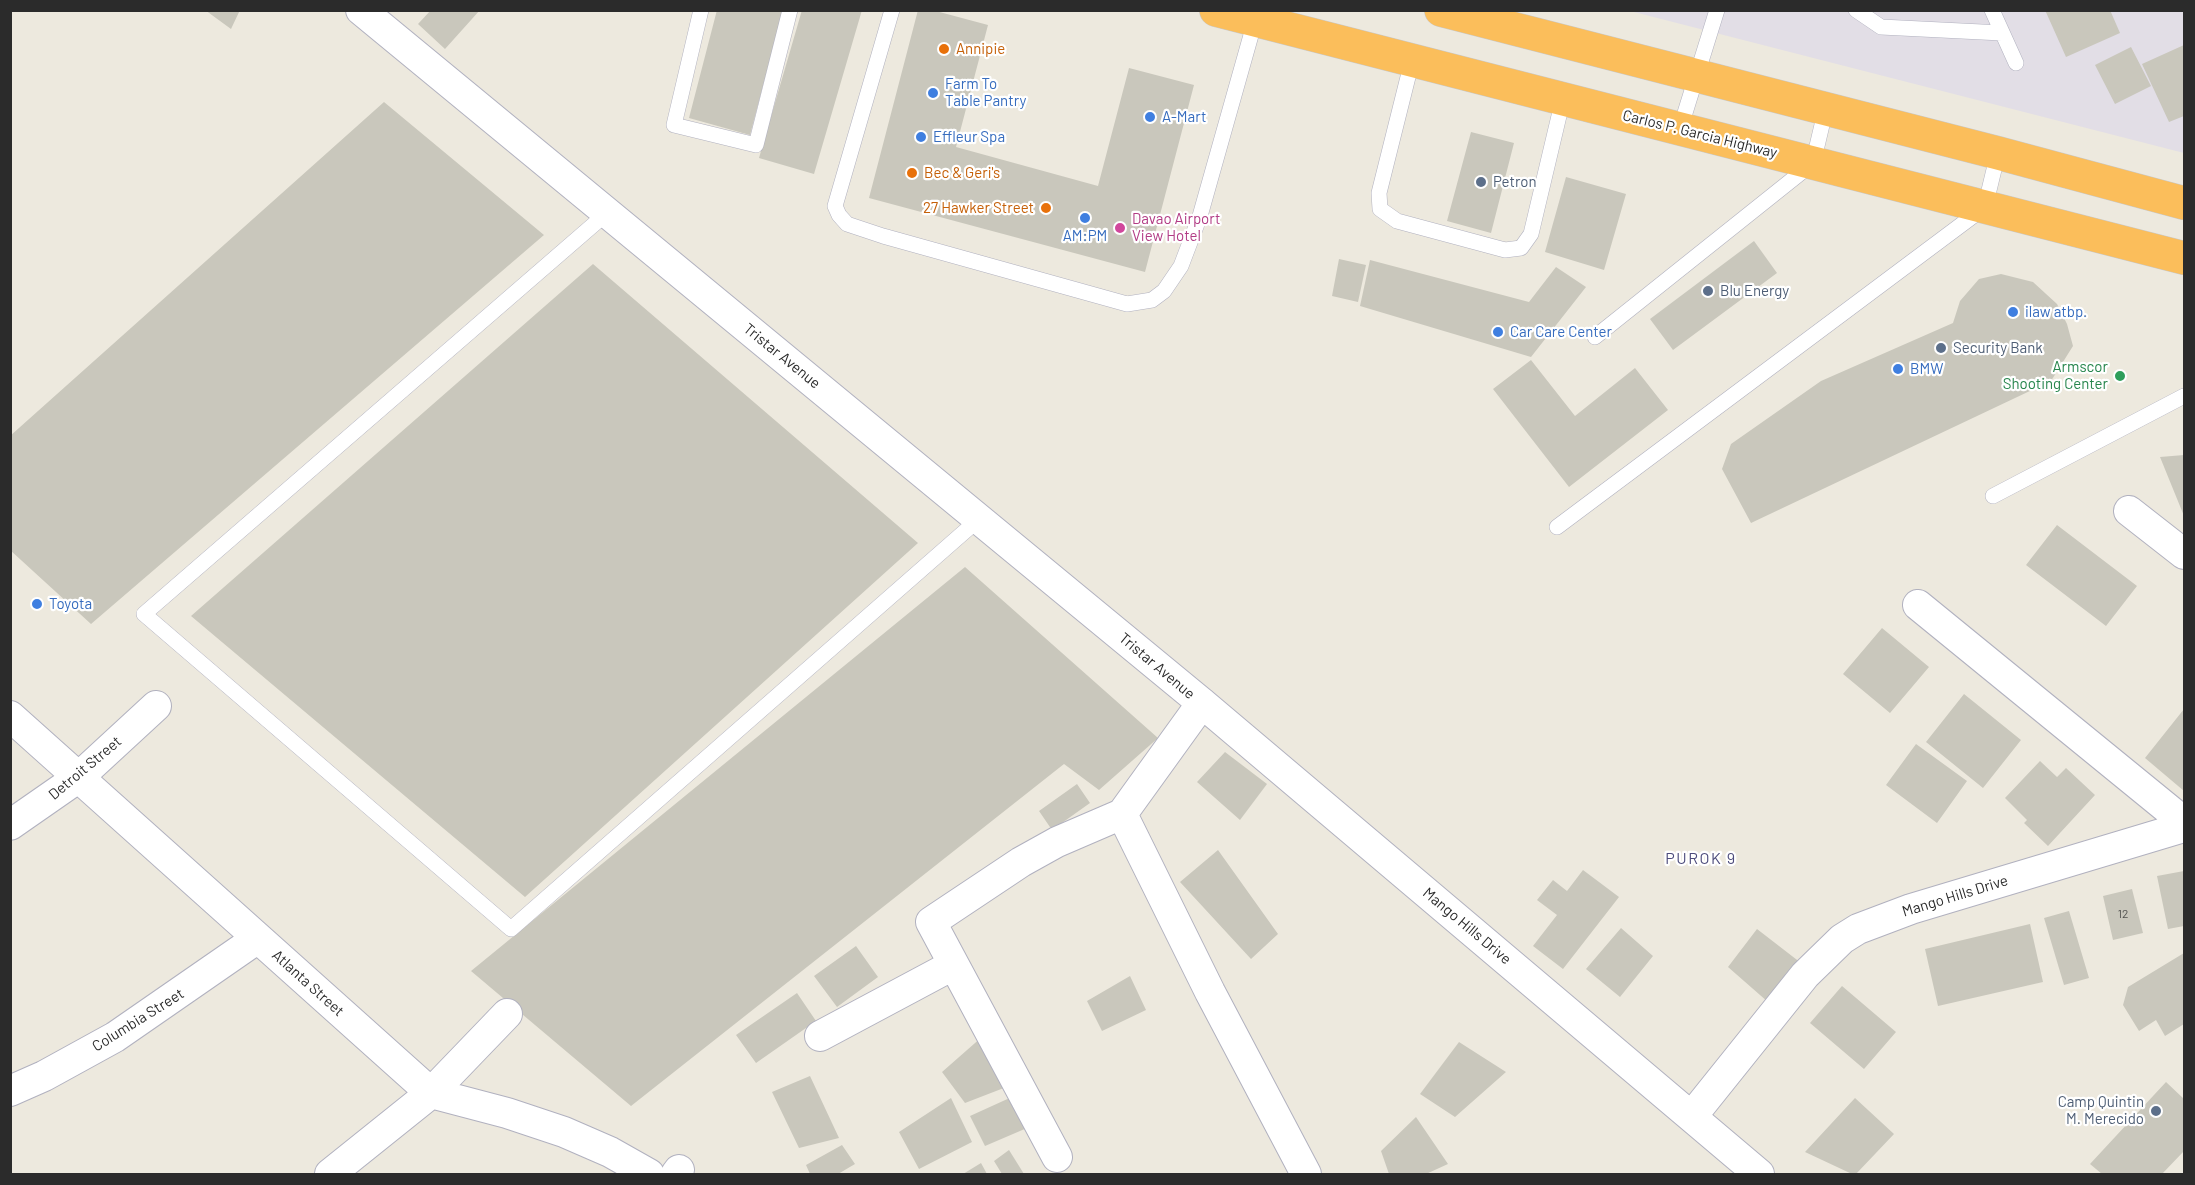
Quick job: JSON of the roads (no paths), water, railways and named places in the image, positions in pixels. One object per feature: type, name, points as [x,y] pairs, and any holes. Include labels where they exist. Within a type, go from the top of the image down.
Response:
[{"type":"highway","name":"Carlos P. Garcia Highway","points":[[1216,10],[2184,258]]},
{"type":"highway","points":[[1441,10],[1826,108],[2184,203]]},
{"type":"street","name":"Tristar Avenue","points":[[361,10],[1202,704]]},
{"type":"street","points":[[2129,511],[2184,554]]},
{"type":"street","points":[[1918,605],[2184,822]]},
{"type":"street","points":[[1057,1158],[931,922],[1021,862],[1057,842],[1122,814],[1202,704]]},
{"type":"street","name":"Mango Hills Drive","points":[[1202,704],[1692,1116],[1805,975],[1842,939],[1858,929],[1911,909],[2184,827]]},
{"type":"street","name":"Detroit Street","points":[[10,825],[79,777],[156,706]]},
{"type":"street","name":"Atlanta Street","points":[[10,716],[431,1093],[507,1113],[564,1132],[610,1152],[649,1174]]},
{"type":"street","points":[[1122,814],[1210,992],[1306,1174]]},
{"type":"street","name":"Columbia Street","points":[[10,1091],[44,1076],[115,1037],[179,995],[258,938]]},
{"type":"street","points":[[820,1036],[953,965]]},
{"type":"street","points":[[330,1174],[431,1093],[507,1014]]},
{"type":"street","points":[[1692,1116],[1759,1174]]},
{"type":"lane","points":[[701,10],[674,126],[756,145],[790,10]]},
{"type":"lane","points":[[892,10],[835,206],[839,215],[847,224],[883,236],[1127,304],[1152,300],[1164,291],[1182,266],[1200,216],[1255,21]]},
{"type":"lane","points":[[1680,129],[1717,10]]},
{"type":"lane","points":[[1856,10],[1881,27],[2002,33]]},
{"type":"lane","points":[[1992,10],[2016,63]]},
{"type":"lane","points":[[1412,61],[1379,193],[1380,209],[1397,221],[1505,250],[1521,248],[1530,234],[1563,99]]},
{"type":"lane","points":[[1595,337],[1813,163],[1826,108]]},
{"type":"lane","points":[[1557,527],[1985,207],[1998,153]]},
{"type":"lane","points":[[607,213],[144,614],[511,929],[979,519]]},
{"type":"lane","points":[[1993,496],[2184,396]]},
{"type":"place","name":"Annipie","points":[[944,49]]},
{"type":"place","name":"Farm To Table Pantry","points":[[933,93]]},
{"type":"place","name":"A-Mart","points":[[1150,117]]},
{"type":"place","name":"Effleur Spa","points":[[921,137]]},
{"type":"place","name":"Bec & Geri's","points":[[912,173]]},
{"type":"place","name":"Petron","points":[[1481,182]]},
{"type":"place","name":"27 Hawker Street","points":[[1046,208]]},
{"type":"place","name":"AM:PM","points":[[1085,218]]},
{"type":"place","name":"Davao Airport View Hotel","points":[[1120,228]]},
{"type":"place","name":"Blu Energy","points":[[1708,291]]},
{"type":"place","name":"ilaw atbp.","points":[[2013,312]]},
{"type":"place","name":"Car Care Center","points":[[1498,332]]},
{"type":"place","name":"Security Bank","points":[[1941,348]]},
{"type":"place","name":"BMW","points":[[1898,369]]},
{"type":"place","name":"Armscor Shooting Center","points":[[2120,376]]},
{"type":"place","name":"Toyota","points":[[37,604]]},
{"type":"place","name":"Camp Quintin M. Merecido","points":[[2156,1111]]},
{"type":"district","name":"PUROK 9","points":[[1701,859]]}]
